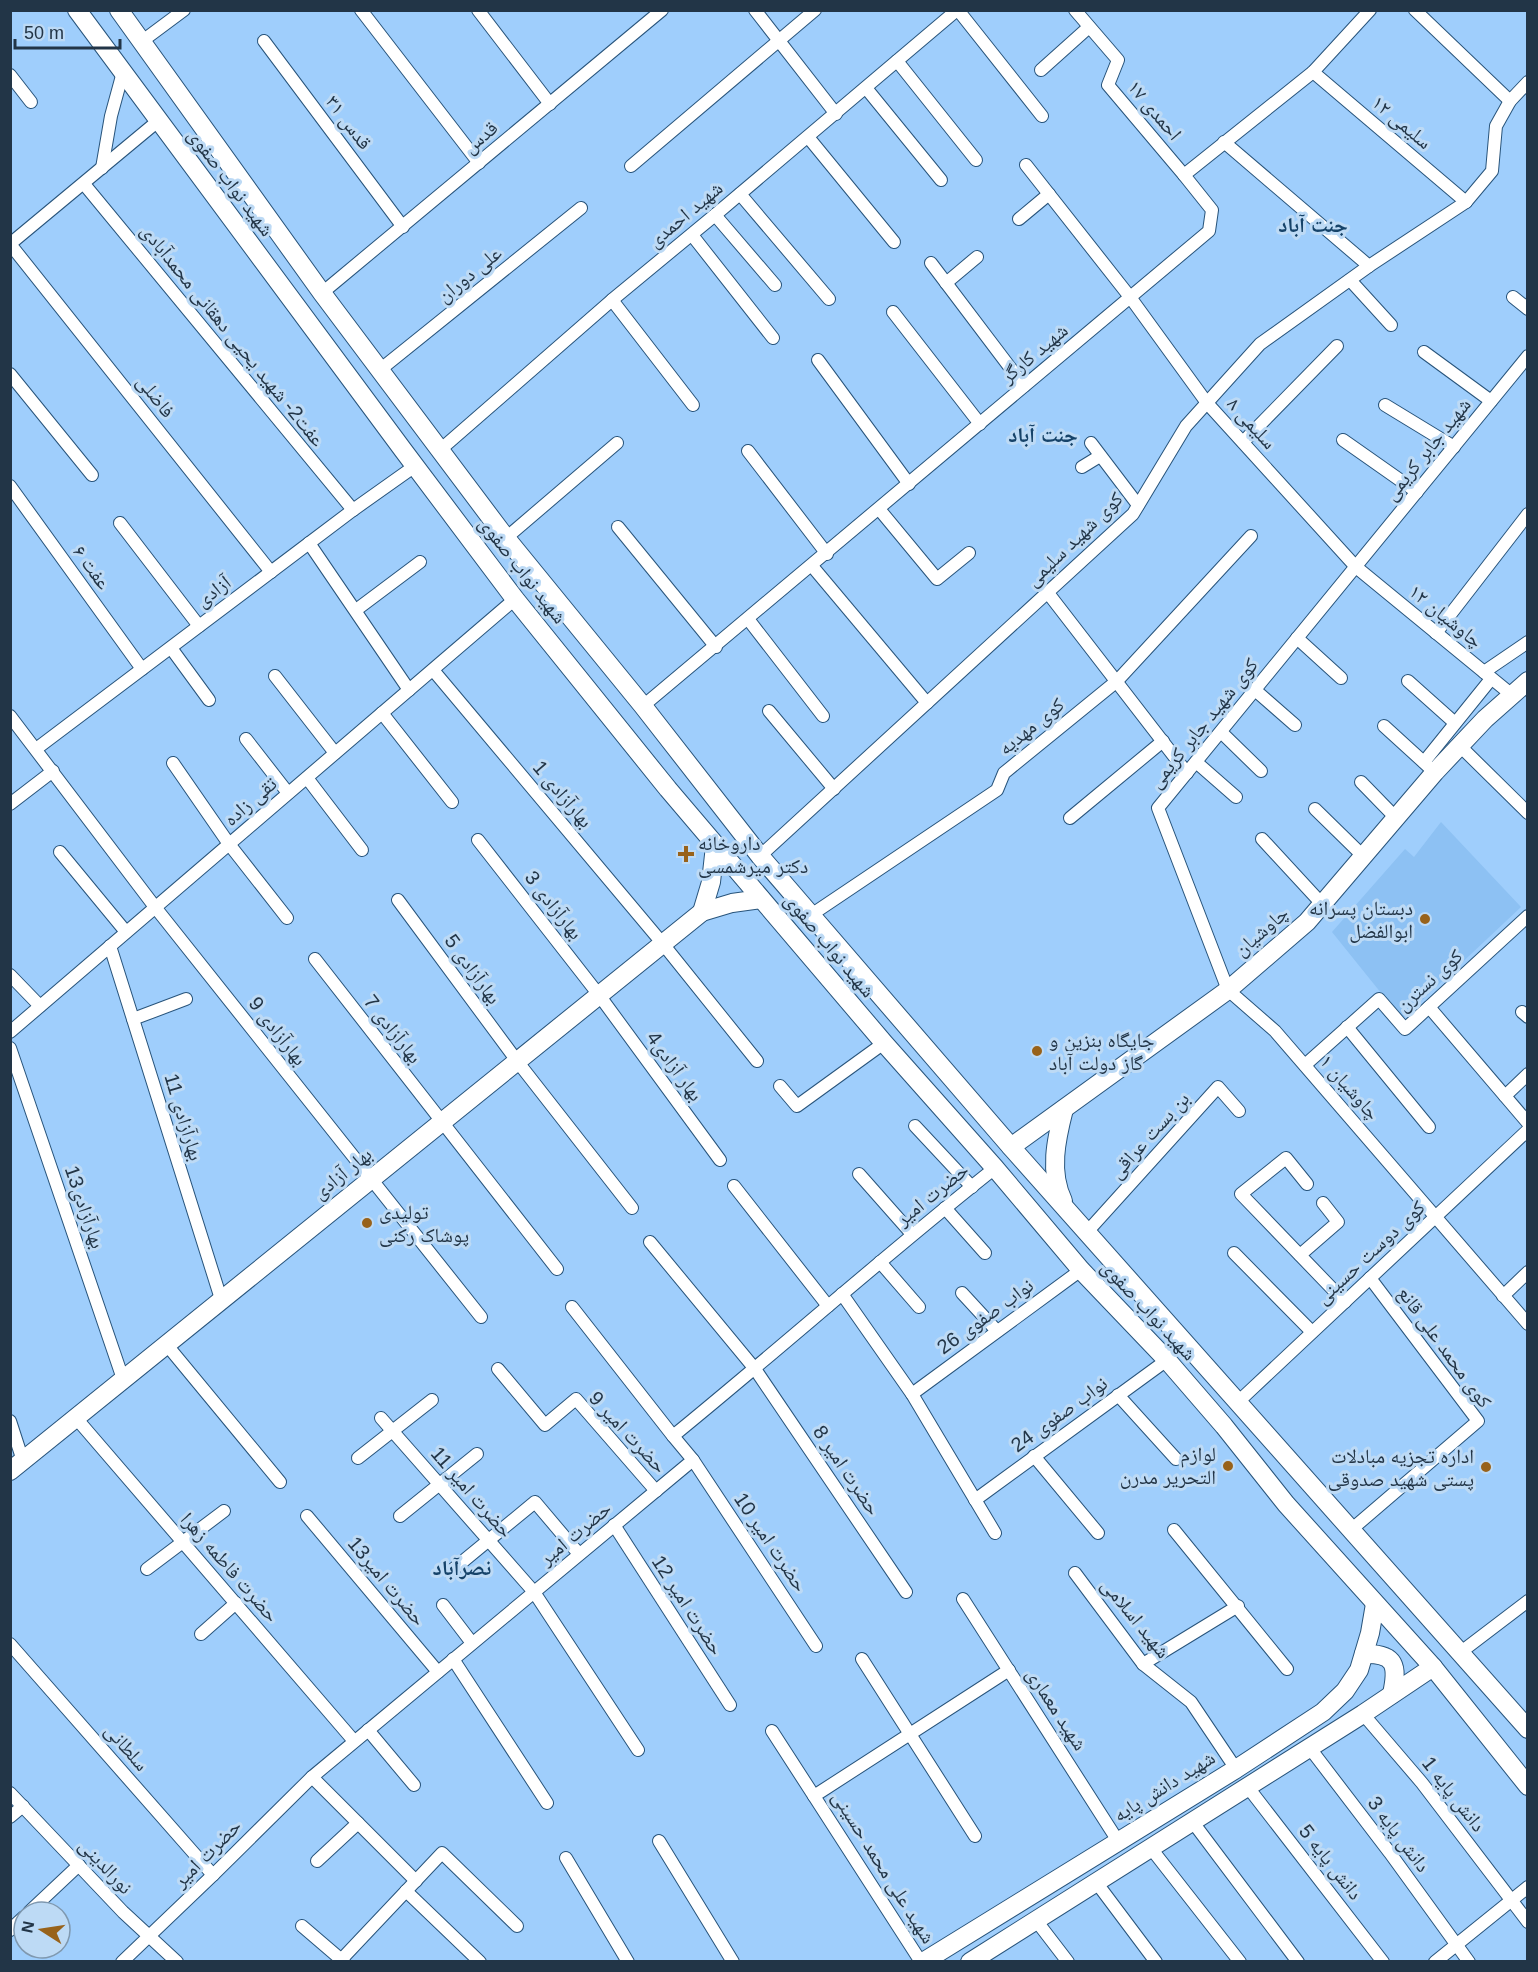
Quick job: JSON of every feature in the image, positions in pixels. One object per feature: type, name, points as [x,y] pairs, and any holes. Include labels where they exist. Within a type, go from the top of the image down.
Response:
[{"type":"main road","name":"شهید نواب صفوی","points":[[77,10],[515,600],[668,789],[1081,1270],[1167,1360],[1274,1489],[1432,1667],[1527,1786]]},
{"type":"main road","name":"شهید نواب صفوی","points":[[119,10],[322,293],[506,538],[643,706],[760,856],[1011,1147],[1527,1729]]},
{"type":"main road","name":"چاوشیان","points":[[1011,1147],[1228,990],[1307,922],[1396,818],[1430,767],[1460,746],[1485,718],[1527,681]]},
{"type":"main road","points":[[702,912],[711,882],[716,846]]},
{"type":"main road","name":"بهار آزادی","points":[[17,1466],[702,912],[719,906],[761,899]]},
{"type":"main road","points":[[1064,1109],[1056,1144],[1055,1164],[1057,1188],[1067,1209]]},
{"type":"main road","points":[[1274,1489],[1297,1468]]},
{"type":"main road","name":"شهید دانش پایه","points":[[922,1962],[1323,1712],[1351,1684],[1359,1670],[1375,1604]]},
{"type":"main road","points":[[1364,1654],[1380,1654],[1389,1658],[1396,1675],[1392,1694]]},
{"type":"main road","points":[[973,1961],[1035,1919],[1363,1714],[1432,1667]]},
{"type":"street","points":[[141,42],[184,10]]},
{"type":"street","points":[[361,10],[479,164]]},
{"type":"street","points":[[477,10],[550,104]]},
{"type":"street","name":"قدس","points":[[322,293],[662,10]]},
{"type":"street","points":[[755,10],[836,114]]},
{"type":"street","points":[[631,166],[815,10]]},
{"type":"street","points":[[957,10],[1042,116]]},
{"type":"street","name":"شهید احمدی","points":[[440,450],[612,300],[957,10]]},
{"type":"street","name":"احمدی ۱۷","points":[[1075,10],[1118,60],[1108,85],[1184,175]]},
{"type":"street","points":[[1184,175],[1313,72],[1370,10]]},
{"type":"street","points":[[1415,10],[1510,101]]},
{"type":"street","points":[[1041,70],[1089,27]]},
{"type":"street","name":"قدس ۳۱","points":[[264,41],[403,227]]},
{"type":"street","points":[[897,61],[976,160]]},
{"type":"street","points":[[102,168],[111,116],[123,72]]},
{"type":"street","name":"سلیمی ۱۲","points":[[1313,72],[1466,202]]},
{"type":"street","points":[[10,75],[31,102]]},
{"type":"street","name":"کوی شهید سلیمی","points":[[760,856],[1133,514],[1186,426],[1260,344],[1369,266],[1466,202],[1492,171],[1496,126],[1510,101],[1527,82]]},
{"type":"street","points":[[866,88],[941,180]]},
{"type":"street","points":[[11,244],[158,121]]},
{"type":"street","points":[[808,137],[894,242]]},
{"type":"street","points":[[1224,142],[1369,266]]},
{"type":"street","name":"سلیمی ۸","points":[[1026,165],[1130,297],[1207,403],[1356,567]]},
{"type":"street","name":"شهید کارگر","points":[[643,706],[827,554],[1209,231],[1212,210],[1184,175]]},
{"type":"street","name":"عفت2- شهید یحیی دهقانی محمدآبادی","points":[[84,184],[353,510]]},
{"type":"street","points":[[740,194],[829,299]]},
{"type":"street","points":[[1019,219],[1049,194]]},
{"type":"street","name":"علی دوران","points":[[381,369],[581,208]]},
{"type":"street","points":[[715,215],[775,285]]},
{"type":"street","points":[[692,235],[773,338]]},
{"type":"street","name":"فاضلی","points":[[11,244],[271,572]]},
{"type":"street","points":[[946,283],[977,257]]},
{"type":"street","points":[[931,263],[1024,386]]},
{"type":"street","points":[[1350,280],[1391,325]]},
{"type":"street","points":[[1514,297],[1527,309]]},
{"type":"street","points":[[612,300],[693,405]]},
{"type":"street","points":[[893,312],[980,424]]},
{"type":"street","points":[[1243,442],[1337,345]]},
{"type":"street","points":[[1424,352],[1491,401]]},
{"type":"street","name":"شهید جابر کریمی","points":[[1356,567],[1527,356]]},
{"type":"street","points":[[818,360],[909,484]]},
{"type":"street","points":[[10,374],[92,475]]},
{"type":"street","points":[[1385,405],[1454,447]]},
{"type":"street","points":[[1343,440],[1417,492]]},
{"type":"street","points":[[506,538],[617,443]]},
{"type":"street","points":[[1091,443],[1138,505]]},
{"type":"street","points":[[748,451],[827,554]]},
{"type":"street","points":[[1082,468],[1100,456]]},
{"type":"street","name":"آزادی","points":[[36,749],[353,510],[415,466]]},
{"type":"street","name":"عفت ۶","points":[[10,486],[142,669]]},
{"type":"street","points":[[879,509],[937,579],[969,553]]},
{"type":"street","points":[[1436,633],[1527,514]]},
{"type":"street","points":[[120,523],[199,626]]},
{"type":"street","points":[[618,527],[716,647]]},
{"type":"street","name":"کوی مهدیه","points":[[811,915],[997,790],[1004,773],[1117,681],[1251,536]]},
{"type":"street","points":[[309,543],[409,690]]},
{"type":"street","points":[[356,610],[420,562]]},
{"type":"street","points":[[812,566],[927,703]]},
{"type":"street","name":"چاوشیان ۱۲","points":[[1356,567],[1512,695]]},
{"type":"street","name":"کوی شهید جابر کریمی","points":[[1228,990],[1158,808],[1356,567]]},
{"type":"street","points":[[1048,593],[1188,773]]},
{"type":"street","name":"تقی زاده","points":[[10,1032],[515,600]]},
{"type":"street","points":[[748,620],[823,716]]},
{"type":"street","points":[[1297,638],[1341,678]]},
{"type":"street","points":[[1384,726],[1430,767],[1455,723],[1488,676],[1527,642]]},
{"type":"street","points":[[171,648],[209,700]]},
{"type":"street","name":"بهارآزادی 1","points":[[433,670],[663,944],[757,1061]]},
{"type":"street","points":[[275,676],[335,753]]},
{"type":"street","points":[[1408,681],[1455,723]]},
{"type":"street","points":[[1255,690],[1295,725]]},
{"type":"street","points":[[769,711],[834,789]]},
{"type":"street","points":[[382,713],[452,802]]},
{"type":"street","name":"بهارآزادی 9","points":[[10,716],[155,907],[481,1317]]},
{"type":"street","points":[[1221,732],[1261,771]]},
{"type":"street","points":[[246,739],[288,793]]},
{"type":"street","points":[[1070,818],[1163,741]]},
{"type":"street","points":[[1460,746],[1527,813]]},
{"type":"street","points":[[1196,762],[1236,797]]},
{"type":"street","points":[[173,763],[229,844],[287,918]]},
{"type":"street","points":[[10,804],[52,771]]},
{"type":"street","points":[[307,778],[362,850]]},
{"type":"street","points":[[1360,782],[1396,818]]},
{"type":"street","points":[[1315,809],[1363,856]]},
{"type":"street","points":[[1262,839],[1322,904]]},
{"type":"street","name":"بهارآزادی 3","points":[[478,840],[599,995]]},
{"type":"street","points":[[60,852],[126,932]]},
{"type":"street","name":"بهارآزادی 5","points":[[398,900],[517,1061],[632,1208]]},
{"type":"street","name":"کوی نسترن","points":[[1305,1065],[1378,999],[1405,1029],[1527,916]]},
{"type":"street","name":"بهارآزادی 11","points":[[110,946],[221,1299]]},
{"type":"street","name":"بهارآزادی 7","points":[[315,959],[557,1269]]},
{"type":"street","points":[[10,975],[40,1006]]},
{"type":"street","name":"چاوشیان ۱","points":[[1228,990],[1275,1031],[1527,1324]]},
{"type":"street","name":"بهار آزادی4","points":[[599,995],[720,1160]]},
{"type":"street","points":[[133,1019],[186,999]]},
{"type":"street","points":[[1429,1007],[1527,1123]]},
{"type":"street","points":[[1347,1027],[1430,1126]]},
{"type":"street","points":[[780,1086],[797,1107],[884,1043]]},
{"type":"street","name":"بهارآزادی13","points":[[10,1048],[123,1379]]},
{"type":"street","points":[[1506,1096],[1527,1074]]},
{"type":"street","name":"بن بست عراقی","points":[[1088,1232],[1218,1087],[1239,1111]]},
{"type":"street","points":[[915,1126],[972,1187]]},
{"type":"street","name":"کوی دوست حسینی","points":[[1239,1402],[1527,1130]]},
{"type":"street","points":[[1306,1184],[1286,1158],[1241,1194],[1345,1302]]},
{"type":"street","name":"حضرت امیر","points":[[673,1436],[912,1234],[995,1168]]},
{"type":"street","points":[[859,1174],[912,1234]]},
{"type":"street","points":[[734,1186],[828,1306]]},
{"type":"street","points":[[1300,1255],[1338,1222],[1323,1203]]},
{"type":"street","points":[[945,1208],[985,1253]]},
{"type":"street","name":"حضرت امیر 8","points":[[650,1242],[755,1369],[906,1592]]},
{"type":"street","points":[[1234,1253],[1312,1332]]},
{"type":"street","points":[[880,1262],[919,1306]]},
{"type":"street","name":"نواب صفوی 26","points":[[912,1394],[1081,1270]]},
{"type":"street","points":[[1503,1296],[1527,1272]]},
{"type":"street","name":"کوی محمد علی قانع","points":[[1352,1529],[1478,1421],[1370,1278]]},
{"type":"street","points":[[962,1293],[997,1331]]},
{"type":"street","points":[[842,1294],[912,1394],[995,1533]]},
{"type":"street","points":[[572,1307],[693,1460]]},
{"type":"street","points":[[166,1344],[280,1482]]},
{"type":"street","name":"نواب صفوی 24","points":[[975,1500],[1167,1360]]},
{"type":"street","name":"حضرت امیر 9","points":[[498,1369],[545,1425],[576,1399],[656,1491]]},
{"type":"street","points":[[1118,1395],[1176,1459]]},
{"type":"street","points":[[358,1458],[432,1400]]},
{"type":"street","name":"حضرت فاطمه زهرا","points":[[76,1418],[354,1741]]},
{"type":"street","name":"حضرت امیر 11","points":[[381,1418],[534,1592],[638,1750]]},
{"type":"street","points":[[10,1421],[17,1466]]},
{"type":"street","points":[[400,1516],[477,1454]]},
{"type":"street","points":[[1034,1456],[1098,1533]]},
{"type":"street","name":"حضرت امیر","points":[[122,1962],[312,1776],[693,1460]]},
{"type":"street","name":"حضرت امیر 10","points":[[693,1460],[816,1646]]},
{"type":"street","points":[[450,1572],[535,1502],[579,1554]]},
{"type":"street","points":[[147,1569],[224,1511]]},
{"type":"street","name":"حضرت امیر13","points":[[307,1516],[438,1672]]},
{"type":"street","name":"حضرت امیر 12","points":[[614,1526],[730,1705]]},
{"type":"street","points":[[1174,1530],[1287,1669]]},
{"type":"street","name":"شهید اسلامی","points":[[1075,1573],[1143,1664],[1191,1702],[1236,1768]]},
{"type":"street","name":"شهید معماری","points":[[963,1599],[1118,1841]]},
{"type":"street","points":[[1461,1652],[1527,1602]]},
{"type":"street","points":[[201,1634],[236,1604]]},
{"type":"street","points":[[443,1605],[472,1643]]},
{"type":"street","points":[[1143,1664],[1238,1606]]},
{"type":"street","name":"سلطانی","points":[[10,1644],[213,1875]]},
{"type":"street","points":[[453,1659],[547,1803]]},
{"type":"street","points":[[862,1659],[975,1836]]},
{"type":"street","name":"شهید علی محمد حسینی","points":[[922,1962],[814,1796],[1009,1670]]},
{"type":"street","name":"دانش پایه 1","points":[[1363,1714],[1422,1783],[1527,1922]]},
{"type":"street","points":[[368,1730],[414,1785]]},
{"type":"street","points":[[772,1731],[814,1796]]},
{"type":"street","name":"دانش پایه 3","points":[[1309,1747],[1469,1962]]},
{"type":"street","points":[[312,1776],[416,1881]]},
{"type":"street","name":"دانش پایه 5","points":[[1247,1786],[1383,1962]]},
{"type":"street","name":"نورالدینی","points":[[10,1793],[149,1937],[177,1962]]},
{"type":"street","points":[[10,1817],[23,1806]]},
{"type":"street","points":[[1192,1821],[1298,1962]]},
{"type":"street","points":[[317,1861],[358,1823]]},
{"type":"street","points":[[659,1841],[733,1962]]},
{"type":"street","points":[[1150,1847],[1240,1962]]},
{"type":"street","points":[[302,1926],[341,1961],[442,1853],[517,1926]]},
{"type":"street","points":[[566,1858],[628,1962]]},
{"type":"street","points":[[42,1900],[79,1865]]},
{"type":"street","points":[[1095,1882],[1156,1962]]},
{"type":"street","points":[[1435,1962],[1527,1887]]},
{"type":"street","points":[[406,1891],[480,1962]]},
{"type":"street","points":[[1035,1919],[1068,1962]]},
{"type":"shaded area","name":"دبستان پسرانه ابوالفضل","points":[[1441,822],[1521,907],[1402,1019],[1332,932],[1405,849],[1414,857]]},
{"type":"place","name":"داروخانه دکتر میرشمسی","points":[[686,854]]},
{"type":"place","name":"دبستان پسرانه ابوالفضل","points":[[1425,919]]},
{"type":"place","name":"جایگاه بنزین و گاز دولت آباد","points":[[1037,1051]]},
{"type":"place","name":"تولیدی پوشاک رکنی","points":[[367,1223]]},
{"type":"place","name":"لوازم التحریر مدرن","points":[[1228,1466]]},
{"type":"place","name":"اداره تجزیه مبادلات پستی شهید صدوقی","points":[[1486,1467]]},
{"type":"district","name":"جنت آباد","points":[[1313,225]]},
{"type":"district","name":"جنت آباد","points":[[1043,435]]},
{"type":"district","name":"نصرآباد","points":[[462,1568]]}]
